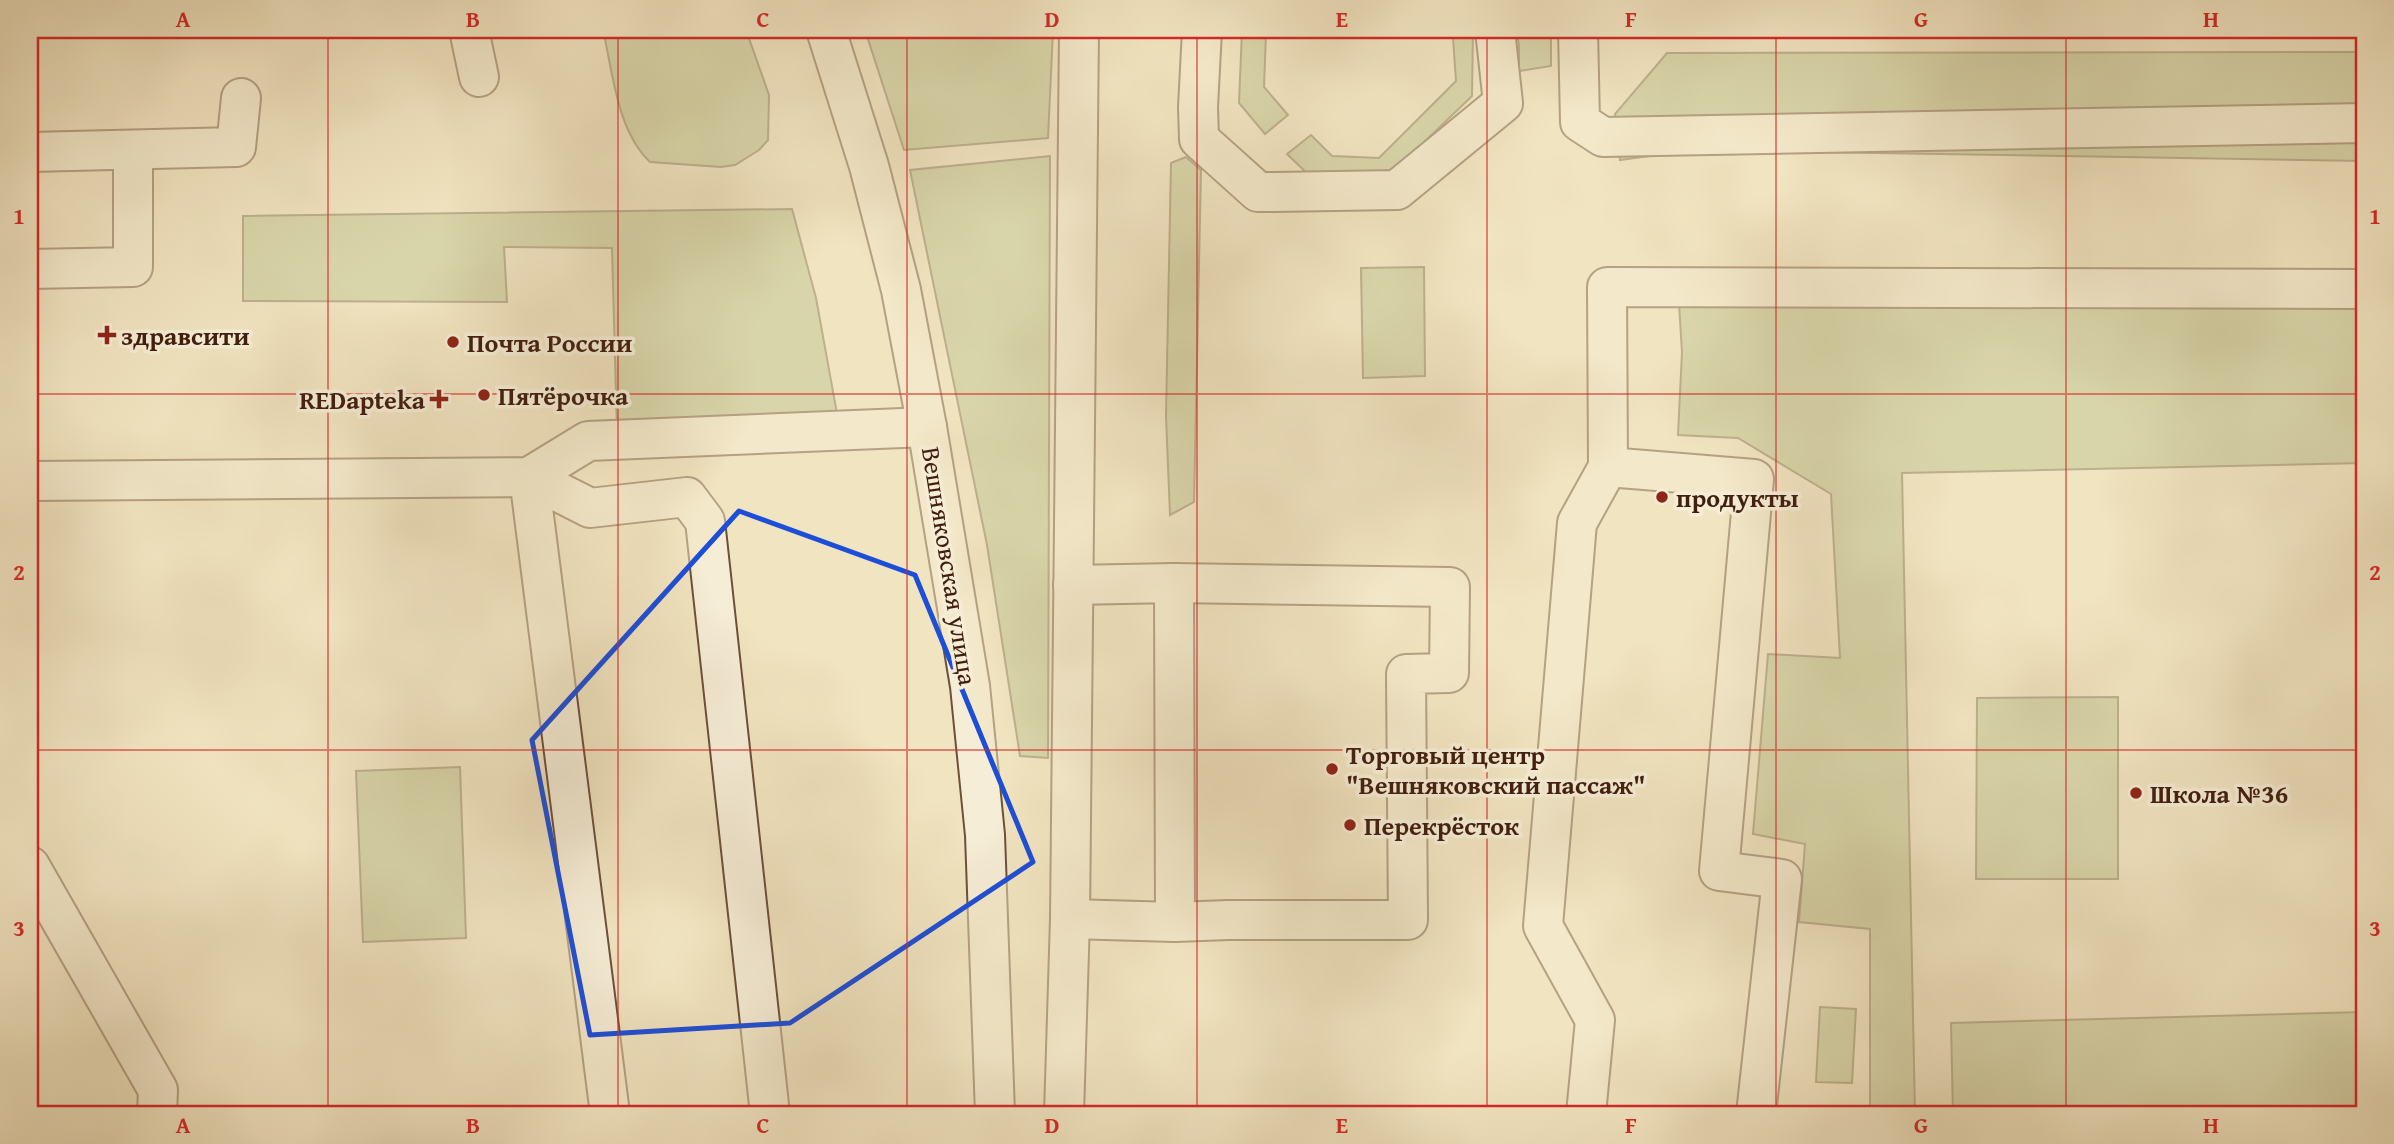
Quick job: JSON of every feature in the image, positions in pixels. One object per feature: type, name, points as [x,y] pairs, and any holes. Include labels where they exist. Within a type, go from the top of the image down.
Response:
[{"type":"street","points":[[469,30],[479,77]]},
{"type":"street","name":"Вешняковская улица","points":[[826,30],[869,166],[898,278],[927,427],[970,686],[985,835],[995,1114]]},
{"type":"street","points":[[1065,1114],[1070,919],[1079,30]]},
{"type":"street","points":[[1202,30],[1199,139],[1258,192],[1274,192],[1397,190],[1503,103],[1496,30]]},
{"type":"street","points":[[1578,30],[1580,122],[1603,137],[2364,123]]},
{"type":"street","points":[[30,152],[236,147],[240,98]]},
{"type":"street","points":[[30,269],[133,267],[133,151]]},
{"type":"street","points":[[1586,1114],[1595,1020],[1543,926],[1577,523],[1608,467],[1607,287],[2364,289]]},
{"type":"street","points":[[529,477],[588,441],[927,427]]},
{"type":"street","points":[[1608,467],[1754,479],[1720,871],[1782,879],[1756,1114]]},
{"type":"street","points":[[529,477],[610,1114]]},
{"type":"street","points":[[30,481],[529,477],[590,508],[687,497],[705,521],[771,1114]]},
{"type":"street","points":[[1070,919],[1175,922],[1228,919],[1408,920],[1406,674],[1449,673],[1450,587],[1174,583],[1073,585]]},
{"type":"street","points":[[1174,583],[1175,922]]},
{"type":"street","points":[[30,866],[158,1090],[157,1114]]},
{"type":"highlighted area","points":[[739,511],[915,575],[1033,862],[790,1023],[590,1035],[532,740]]},
{"type":"green space","points":[[603,30],[746,30],[769,95],[768,140],[759,150],[735,165],[721,167],[650,162],[639,149],[623,118]]},
{"type":"green space","points":[[865,30],[1053,30],[1048,138],[904,150]]},
{"type":"green space","points":[[1242,30],[1270,30],[1266,34],[1264,87],[1288,115],[1265,134],[1239,103]]},
{"type":"green space","points":[[1446,30],[1473,30],[1472,96],[1390,175],[1314,180],[1287,154],[1311,135],[1332,156],[1379,158],[1456,81],[1453,38]]},
{"type":"green space","points":[[1516,30],[1551,30],[1551,66],[1519,71]]},
{"type":"green space","points":[[2364,52],[2364,161],[1693,150],[1620,160],[1615,114],[1667,53]]},
{"type":"green space","points":[[1050,156],[1048,758],[1020,756],[987,545],[910,170]]},
{"type":"green space","points":[[1186,157],[1201,170],[1194,502],[1170,515],[1166,416],[1171,163]]},
{"type":"green space","points":[[792,209],[816,298],[838,419],[617,431],[612,248],[504,247],[507,302],[243,301],[243,216]]},
{"type":"green space","points":[[1424,267],[1425,376],[1363,378],[1361,268]]},
{"type":"green space","points":[[1679,304],[2364,304],[2364,463],[1902,473],[1915,1114],[1870,1114],[1870,929],[1799,922],[1805,844],[1753,834],[1768,654],[1840,658],[1831,494],[1738,438],[1678,435],[1682,352]]},
{"type":"green space","points":[[2118,697],[2118,879],[1976,879],[1977,698]]},
{"type":"green space","points":[[460,767],[466,938],[363,942],[356,771]]},
{"type":"green space","points":[[1820,1007],[1856,1009],[1852,1083],[1816,1082]]},
{"type":"green space","points":[[2364,1012],[2364,1114],[1953,1114],[1951,1023]]},
{"type":"place","name":"здравсити","points":[[107,335]]},
{"type":"place","name":"Почта России","points":[[453,342]]},
{"type":"place","name":"Пятёрочка","points":[[484,395]]},
{"type":"place","name":"REDapteka","points":[[439,399]]},
{"type":"place","name":"продукты","points":[[1662,497]]},
{"type":"place","name":"Торговый центр \"Вешняковский пассаж\"","points":[[1332,769]]},
{"type":"place","name":"Школа №36","points":[[2136,793]]},
{"type":"place","name":"Перекрёсток","points":[[1350,825]]}]
